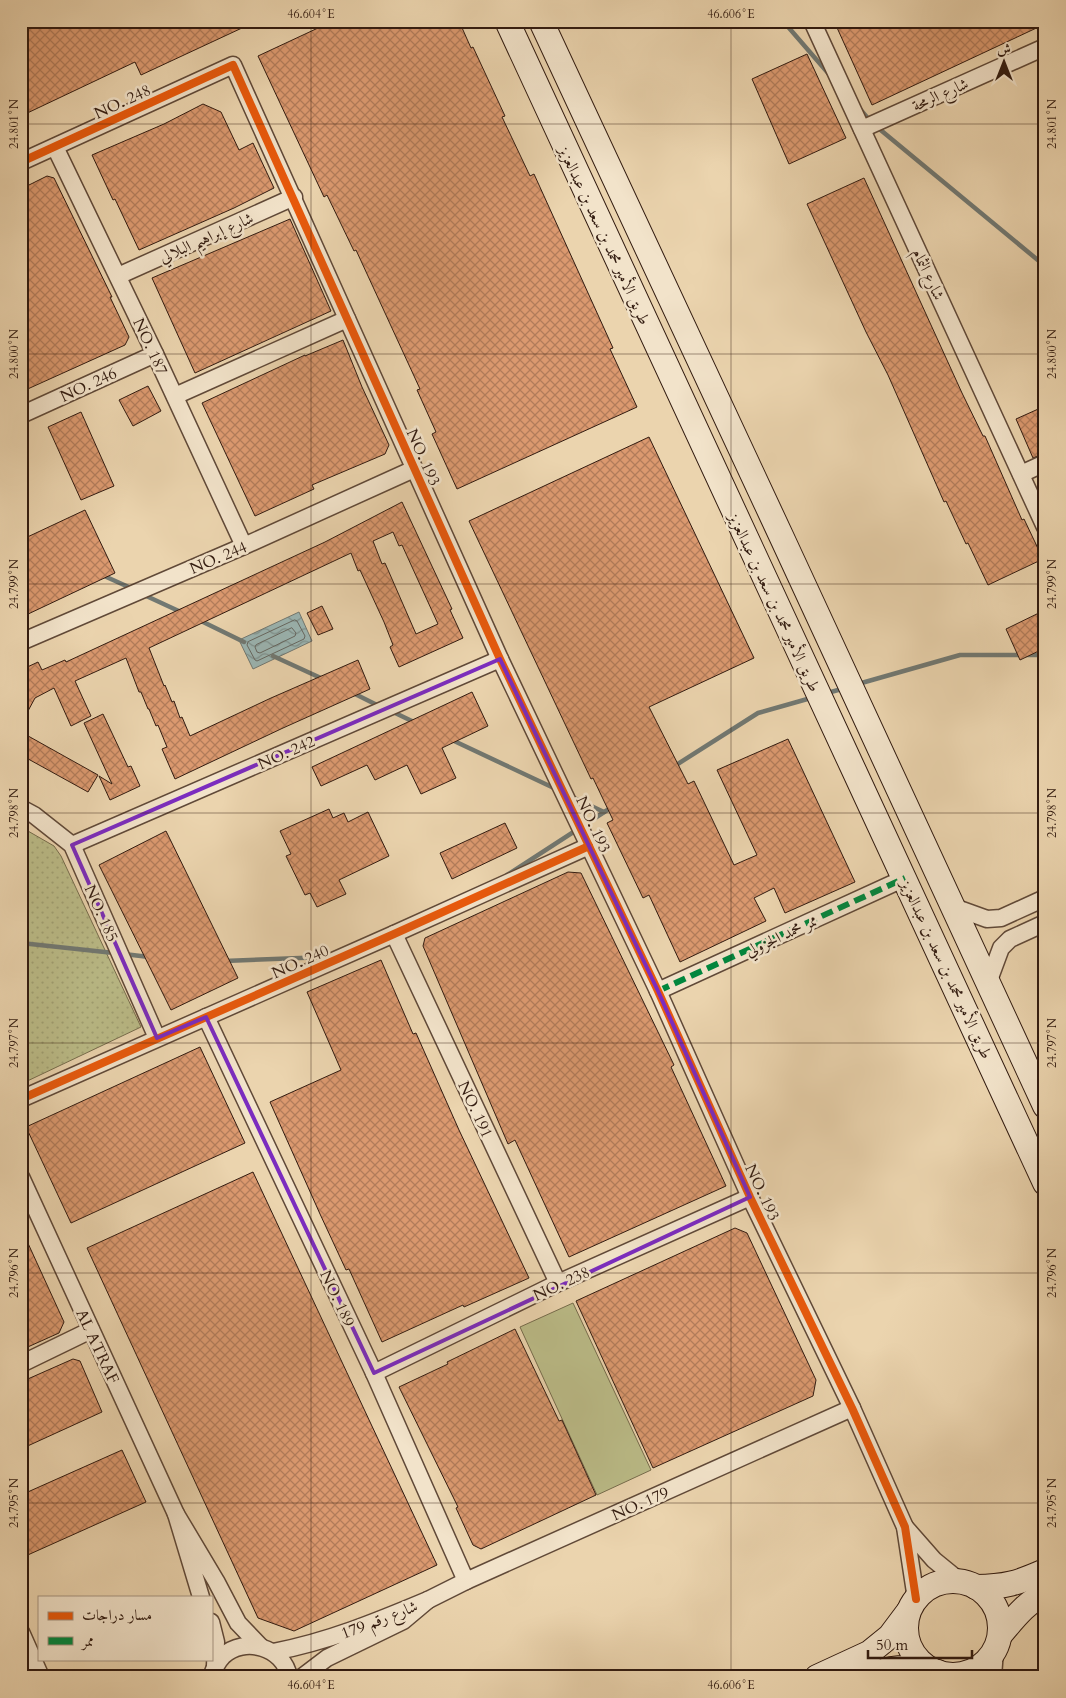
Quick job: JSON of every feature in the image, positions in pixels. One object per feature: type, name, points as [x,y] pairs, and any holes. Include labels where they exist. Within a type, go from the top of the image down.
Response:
[{"type":"main road","name":"طريق الأمير محمد بن سعد بن عبدالعزيز","points":[[507,21],[681,401],[905,878],[1045,1183]]},
{"type":"main road","name":"طريق الأمير محمد بن سعد بن عبدالعزيز","points":[[541,21],[1045,1106]]},
{"type":"main road","points":[[817,1677],[870,1653],[890,1636],[926,1589],[940,1582],[954,1580],[969,1584],[999,1587],[1022,1581],[1045,1571]]},
{"type":"main road","points":[[969,1584],[983,1591],[994,1604],[1000,1619],[997,1643]]},
{"type":"main road","points":[[868,1677],[880,1671],[897,1667],[954,1675],[970,1672],[984,1663],[1017,1615],[1036,1598],[1045,1594]]},
{"type":"main road","points":[[912,1606],[906,1627],[908,1642],[914,1655],[925,1666],[945,1674]]},
{"type":"street","name":"شارع الثمام","points":[[812,21],[1045,527]]},
{"type":"street","name":"شارع الرمحة","points":[[862,129],[1045,46]]},
{"type":"street","name":"NO. 248","points":[[21,162],[233,65]]},
{"type":"street","name":"NO. 193","points":[[233,65],[294,197],[500,659],[658,991],[750,1197],[852,1408],[905,1527],[934,1560],[969,1584]]},
{"type":"street","name":"NO. 187","points":[[56,147],[175,396],[244,546]]},
{"type":"street","name":"شارع إبراهيم البلالي","points":[[118,276],[294,197]]},
{"type":"street","points":[[175,396],[347,319]]},
{"type":"street","name":"NO. 246","points":[[21,415],[155,354]]},
{"type":"street","points":[[1021,474],[1045,463]]},
{"type":"street","name":"NO. 244","points":[[21,642],[244,546],[414,469]]},
{"type":"street","name":"NO. 242","points":[[72,845],[500,659]]},
{"type":"street","name":"NO. 185","points":[[21,808],[34,815],[72,845],[157,1038]]},
{"type":"street","name":"NO. 240","points":[[21,1099],[589,846]]},
{"type":"street","name":"ممر محمد الجزولي","points":[[658,991],[905,878]]},
{"type":"street","points":[[951,906],[987,919],[1001,918],[1045,898]]},
{"type":"street","points":[[988,983],[1000,948],[1010,939],[1045,923]]},
{"type":"street","name":"NO. 191","points":[[394,934],[558,1283]]},
{"type":"street","name":"NO. 189","points":[[206,1017],[374,1373],[466,1581]]},
{"type":"street","name":"AL ATRAF","points":[[21,1177],[176,1514],[216,1581],[238,1624],[282,1661],[289,1677]]},
{"type":"street","name":"NO. 238","points":[[374,1373],[558,1283],[750,1197]]},
{"type":"street","points":[[21,1364],[91,1330]]},
{"type":"street","name":"NO. 179","points":[[428,1600],[466,1581],[852,1408]]},
{"type":"street","name":"AL ATRAF","points":[[176,1514],[201,1596]]},
{"type":"street","name":"NO. 193","points":[[905,1527],[912,1606]]},
{"type":"street","name":"شارع رقم 179","points":[[267,1650],[302,1647],[376,1622],[428,1600]]},
{"type":"street","name":"شارع رقم 179","points":[[302,1677],[327,1658],[403,1621],[428,1600]]},
{"type":"street","points":[[212,1624],[216,1642],[213,1671]]},
{"type":"street","points":[[21,1632],[41,1677]]},
{"type":"street","points":[[993,1677],[997,1643]]},
{"type":"street","points":[[213,1671],[223,1655],[235,1648],[248,1645],[267,1650]]},
{"type":"highlighted area","points":[[500,659],[658,991],[750,1197],[374,1373],[206,1017],[157,1038],[72,845]]},
{"type":"green space","points":[[21,827],[54,846],[61,856],[141,1027],[21,1084]]},
{"type":"green space","points":[[573,1303],[651,1470],[597,1495],[520,1327]]},
{"type":"water","points":[[299,612],[312,641],[253,669],[239,640]]},
{"type":"building","points":[[21,21],[257,21],[141,75],[135,62],[21,116]]},
{"type":"building","points":[[333,21],[459,21],[505,116],[502,117],[530,176],[534,174],[613,348],[610,349],[637,407],[457,489],[432,434],[436,432],[417,390],[420,389],[356,250],[354,251],[327,195],[324,197],[258,56]]},
{"type":"building","points":[[834,21],[1045,21],[1045,24],[872,105]]},
{"type":"building","points":[[807,54],[846,138],[789,164],[752,79]]},
{"type":"building","points":[[203,104],[221,112],[239,150],[253,143],[274,188],[139,250],[92,155],[164,124]]},
{"type":"building","points":[[47,176],[54,178],[112,297],[110,297],[129,337],[125,345],[21,392],[21,189]]},
{"type":"building","points":[[864,178],[962,393],[983,436],[985,436],[1022,520],[1024,519],[1043,559],[988,585],[946,501],[944,502],[888,375],[807,204]]},
{"type":"building","points":[[290,219],[331,311],[195,373],[152,278]]},
{"type":"building","points":[[343,340],[389,445],[385,454],[312,485],[314,489],[255,516],[202,403],[305,355]]},
{"type":"building","points":[[148,386],[161,411],[133,426],[119,400]]},
{"type":"building","points":[[1045,406],[1045,453],[1033,458],[1016,419]]},
{"type":"building","points":[[81,412],[114,486],[81,500],[48,427]]},
{"type":"building","points":[[649,437],[754,658],[649,707],[688,784],[694,781],[734,865],[757,855],[717,770],[788,739],[855,882],[785,913],[774,888],[754,898],[766,921],[680,962],[649,895],[643,898],[607,823],[613,820],[593,778],[591,779],[469,521]]},
{"type":"building","points":[[402,502],[452,609],[450,610],[463,638],[399,667],[390,647],[393,645],[384,622],[351,553],[149,648],[164,686],[172,702],[174,701],[180,718],[182,717],[190,736],[358,660],[370,689],[175,779],[162,749],[167,747],[158,725],[156,726],[141,692],[139,692],[126,658],[75,681],[91,716],[71,726],[54,688],[35,698],[21,724],[21,670],[38,662],[42,670],[65,660],[66,662],[325,542]],"holes":[[[393,532],[399,546],[402,545],[438,624],[416,634],[385,563],[382,564],[373,541]]]},
{"type":"building","points":[[85,510],[115,573],[26,615],[21,604],[21,540]]},
{"type":"building","points":[[322,606],[333,629],[318,635],[307,613]]},
{"type":"building","points":[[1045,610],[1045,648],[1020,660],[1006,629]]},
{"type":"building","points":[[472,692],[488,726],[442,748],[456,778],[421,794],[407,765],[375,780],[367,765],[321,786],[312,767]]},
{"type":"building","points":[[103,714],[128,767],[131,766],[140,786],[110,800],[99,776],[112,784],[84,723]]},
{"type":"building","points":[[21,732],[98,775],[88,792],[21,755]]},
{"type":"building","points":[[329,809],[333,818],[344,813],[348,822],[368,812],[389,856],[339,880],[346,894],[317,907],[310,893],[305,895],[286,856],[291,854],[280,831]]},
{"type":"building","points":[[505,823],[517,848],[452,879],[440,853]]},
{"type":"building","points":[[166,831],[238,978],[171,1010],[99,865]]},
{"type":"building","points":[[568,872],[581,873],[674,1065],[671,1067],[726,1186],[569,1257],[515,1140],[508,1144],[423,946],[425,938]]},
{"type":"building","points":[[381,960],[413,1034],[416,1033],[459,1130],[529,1278],[464,1307],[463,1305],[382,1342],[349,1269],[346,1270],[270,1102],[341,1070],[307,992]]},
{"type":"building","points":[[200,1047],[245,1143],[71,1223],[26,1127]]},
{"type":"building","points":[[253,1172],[437,1565],[294,1631],[258,1618],[87,1248]]},
{"type":"building","points":[[21,1228],[64,1322],[59,1333],[21,1350]]},
{"type":"building","points":[[735,1228],[747,1233],[816,1380],[813,1396],[653,1468],[576,1301]]},
{"type":"building","points":[[515,1329],[559,1421],[562,1420],[596,1495],[481,1549],[473,1545],[456,1508],[458,1507],[399,1387]]},
{"type":"building","points":[[73,1359],[80,1361],[102,1412],[21,1449],[21,1382]]},
{"type":"building","points":[[122,1450],[146,1502],[21,1558],[21,1495]]},
{"type":"waterway","points":[[783,21],[828,73]]},
{"type":"waterway","points":[[860,109],[871,122]]},
{"type":"waterway","points":[[877,127],[1045,266]]},
{"type":"waterway","points":[[102,575],[133,589]]},
{"type":"waterway","points":[[142,594],[183,613]]},
{"type":"waterway","points":[[199,620],[244,642]]},
{"type":"waterway","points":[[858,684],[960,655],[1045,655]]},
{"type":"waterway","points":[[273,656],[323,679]]},
{"type":"waterway","points":[[827,693],[842,689]]},
{"type":"waterway","points":[[353,693],[379,706]]},
{"type":"waterway","points":[[673,767],[758,713],[811,698]]},
{"type":"waterway","points":[[391,711],[416,723]]},
{"type":"waterway","points":[[452,740],[556,789]]},
{"type":"waterway","points":[[572,797],[604,812]]},
{"type":"waterway","points":[[507,875],[612,807]]},
{"type":"waterway","points":[[21,943],[114,953]]},
{"type":"waterway","points":[[124,954],[149,957]]},
{"type":"waterway","points":[[224,961],[326,957]]},
{"type":"marked path","points":[[658,991],[905,878]]},
{"type":"cycle path","points":[[21,162],[233,65],[500,659],[658,991],[750,1197],[852,1408],[905,1527],[916,1599]]},
{"type":"cycle path","points":[[21,1099],[589,846]]}]
